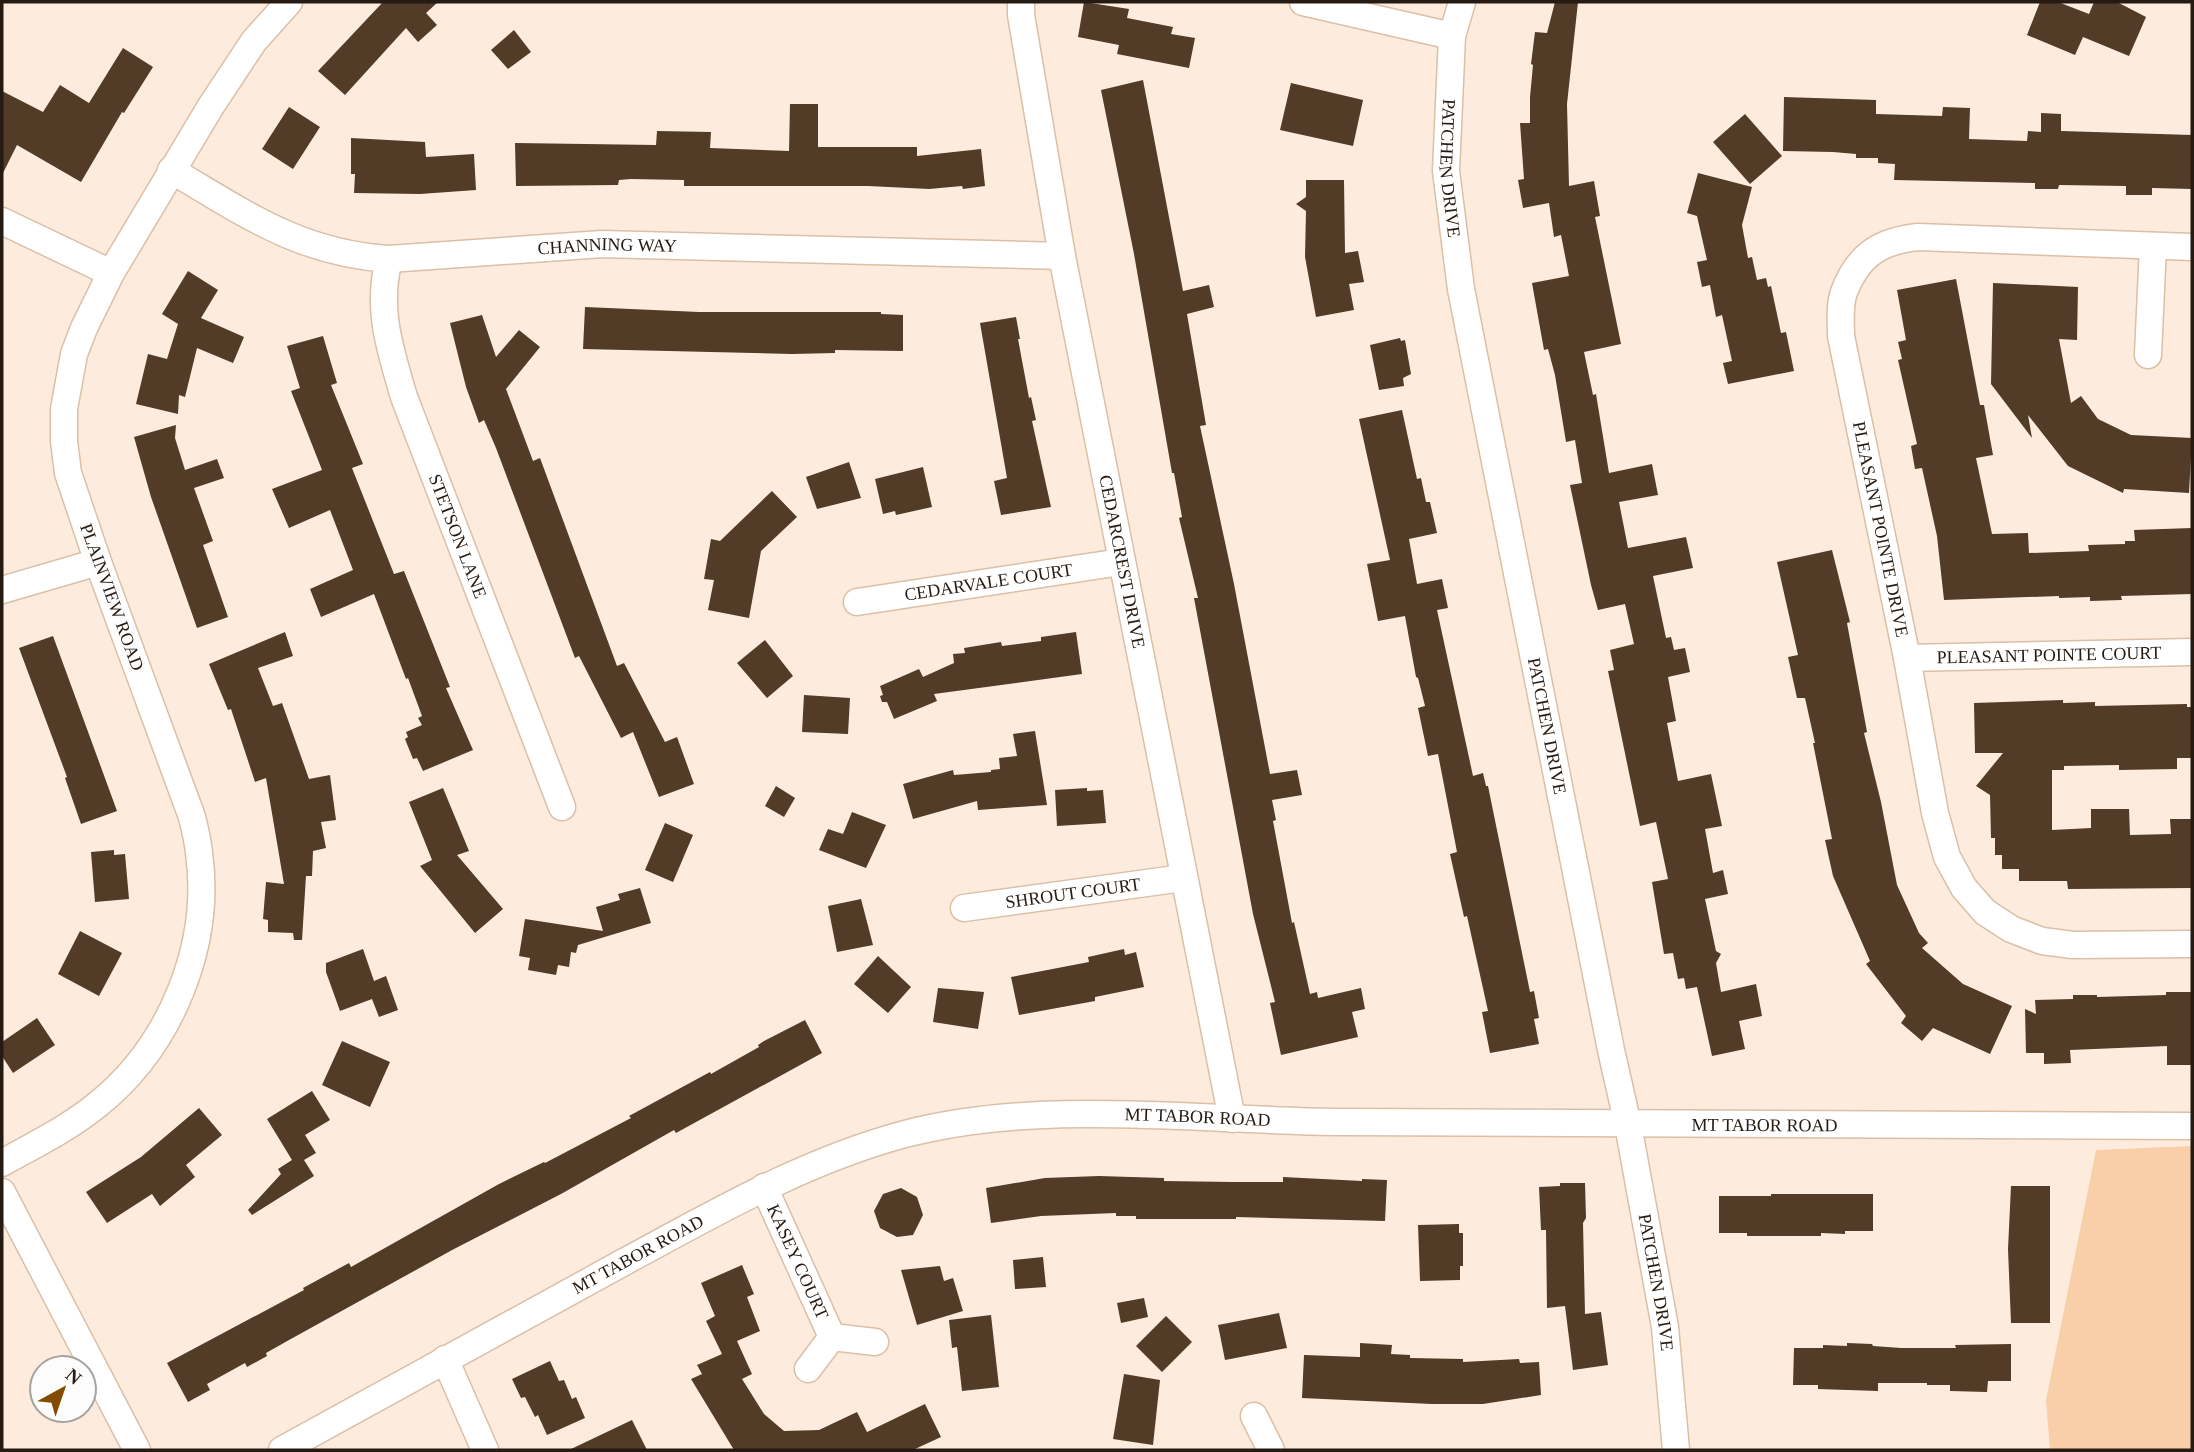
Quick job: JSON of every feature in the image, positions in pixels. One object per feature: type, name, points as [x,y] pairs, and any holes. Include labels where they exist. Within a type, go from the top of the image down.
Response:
[{"type":"street","name":"PLAINVIEW ROAD","points":[[2,1163],[97,1105],[145,1057],[176,1001],[195,946],[201,900],[200,866],[192,817],[68,473],[64,409],[74,354],[111,274],[171,170],[254,41],[289,2]]},
{"type":"street","name":"CEDARCREST DRIVE","points":[[1021,2],[1062,256],[1232,1119]]},
{"type":"street","points":[[1303,2],[1452,36]]},
{"type":"street","name":"PATCHEN DRIVE","points":[[1462,2],[1452,36],[1446,171],[1461,289],[1608,1036],[1628,1125],[1665,1327],[1676,1450]]},
{"type":"street","name":"CHANNING WAY","points":[[171,170],[270,228],[304,242],[355,257],[389,260],[602,244],[1062,256]]},
{"type":"street","points":[[2,221],[111,274]]},
{"type":"street","name":"PLEASANT POINTE DRIVE","points":[[2192,247],[1918,237],[1893,240],[1873,251],[1857,269],[1843,293],[1841,308],[1841,336],[1907,658],[1935,813],[1947,857],[1964,888],[1985,912],[2011,929],[2042,941],[2073,945],[2192,944]]},
{"type":"street","points":[[2148,355],[2153,246]]},
{"type":"street","name":"STETSON LANE","points":[[389,260],[383,283],[382,303],[389,346],[404,397],[562,807]]},
{"type":"street","points":[[2,590],[98,562]]},
{"type":"street","name":"CEDARVALE COURT","points":[[857,602],[1121,562]]},
{"type":"street","name":"PLEASANT POINTE COURT","points":[[1907,658],[2192,652]]},
{"type":"street","name":"SHROUT COURT","points":[[964,908],[1183,878]]},
{"type":"street","name":"MT TABOR ROAD","points":[[282,1450],[764,1186],[856,1148],[955,1124],[1037,1115],[1311,1122],[2192,1126]]},
{"type":"street","name":"KASEY COURT","points":[[764,1186],[832,1337]]},
{"type":"street","points":[[2,1192],[137,1450]]},
{"type":"street","name":"KASEY COURT","points":[[832,1337],[875,1342]]},
{"type":"street","name":"KASEY COURT","points":[[808,1369],[832,1337]]},
{"type":"street","points":[[444,1359],[485,1450]]},
{"type":"street","points":[[1254,1416],[1271,1450]]},
{"type":"street","points":[[1670,1450],[1676,1450]]},
{"type":"shaded area","points":[[2192,1146],[2192,1450],[2050,1450],[2046,1400],[2096,1150]]},
{"type":"building","points":[[383,2],[438,2],[426,13],[437,25],[418,42],[406,28],[345,95],[318,71]]},
{"type":"building","points":[[1084,2],[1129,9],[1127,18],[1173,27],[1171,34],[1195,38],[1189,68],[1117,54],[1119,45],[1078,37]]},
{"type":"building","points":[[1555,2],[1578,2],[1567,104],[1569,186],[1594,181],[1600,216],[1595,217],[1621,344],[1584,352],[1593,395],[1596,394],[1609,473],[1652,464],[1658,495],[1619,502],[1628,548],[1686,537],[1693,568],[1653,576],[1666,638],[1671,637],[1674,650],[1685,648],[1690,672],[1668,677],[1676,721],[1667,723],[1678,781],[1711,774],[1722,826],[1705,829],[1713,873],[1723,870],[1728,894],[1705,899],[1716,951],[1721,954],[1716,963],[1721,992],[1756,984],[1762,1016],[1739,1021],[1745,1049],[1712,1056],[1697,987],[1686,989],[1684,978],[1678,979],[1673,953],[1664,954],[1652,882],[1668,879],[1656,822],[1640,826],[1608,671],[1614,670],[1610,650],[1634,644],[1625,604],[1598,610],[1570,485],[1582,483],[1575,440],[1566,442],[1555,375],[1548,349],[1544,350],[1532,283],[1569,276],[1561,235],[1554,237],[1549,203],[1523,208],[1518,180],[1524,179],[1520,123],[1530,123],[1531,64],[1535,32],[1547,33]]},
{"type":"building","points":[[2040,2],[2058,2],[2089,14],[2094,2],[2117,2],[2146,17],[2129,56],[2083,37],[2075,55],[2027,35]]},
{"type":"building","points":[[514,30],[531,52],[508,69],[491,50]]},
{"type":"building","points":[[123,48],[153,67],[124,113],[122,112],[81,182],[17,145],[2,175],[2,91],[43,112],[60,85],[89,103]]},
{"type":"building","points":[[1143,80],[1183,291],[1209,285],[1214,307],[1187,314],[1206,425],[1200,426],[1234,584],[1270,774],[1297,770],[1302,795],[1272,800],[1276,820],[1273,821],[1292,923],[1294,922],[1310,994],[1317,992],[1318,998],[1361,988],[1365,1009],[1352,1012],[1358,1037],[1281,1055],[1270,1003],[1275,1002],[1253,914],[1194,598],[1198,598],[1179,518],[1182,517],[1174,473],[1101,90]]},
{"type":"building","points":[[1291,83],[1363,100],[1353,146],[1280,130]]},
{"type":"building","points":[[1784,97],[1876,100],[1876,114],[1942,116],[1943,107],[1970,108],[1969,139],[2027,141],[2028,131],[2041,132],[2041,113],[2061,114],[2061,131],[2192,135],[2192,189],[2152,188],[2152,195],[2126,195],[2126,186],[2059,185],[2058,189],[2035,189],[2035,183],[1894,180],[1895,164],[1878,163],[1878,158],[1856,158],[1856,154],[1833,152],[1783,151]]},
{"type":"building","points":[[790,104],[818,104],[818,147],[917,147],[917,156],[981,149],[985,186],[929,189],[868,186],[684,186],[684,180],[631,179],[619,180],[618,185],[516,186],[515,143],[656,145],[657,131],[711,132],[710,148],[789,151]]},
{"type":"building","points":[[289,107],[320,127],[293,169],[262,149]]},
{"type":"building","points":[[1745,114],[1782,156],[1750,184],[1713,142]]},
{"type":"building","points":[[351,138],[425,142],[426,157],[474,154],[476,190],[420,194],[354,193]]},
{"type":"building","points":[[1698,173],[1752,187],[1742,225],[1748,258],[1752,257],[1757,280],[1766,278],[1768,287],[1771,286],[1781,333],[1786,332],[1794,371],[1728,384],[1723,363],[1732,361],[1722,315],[1716,317],[1710,285],[1702,287],[1697,262],[1707,260],[1697,216],[1687,213]]},
{"type":"building","points":[[1306,180],[1344,180],[1345,253],[1358,251],[1364,282],[1349,284],[1354,310],[1316,317],[1305,257],[1306,211],[1296,204],[1306,197]]},
{"type":"building","points":[[188,271],[218,290],[201,318],[244,337],[233,363],[197,348],[185,397],[179,395],[178,414],[136,404],[148,354],[167,359],[178,324],[162,314]]},
{"type":"building","points":[[1956,279],[1980,405],[1984,405],[1993,455],[1976,458],[1992,534],[2028,533],[2029,553],[2089,551],[2088,545],[2125,544],[2125,541],[2135,541],[2134,530],[2192,528],[2192,594],[2121,596],[2122,600],[2090,601],[2090,597],[2059,596],[1944,600],[1937,536],[1922,468],[1915,469],[1911,446],[1917,444],[1898,360],[1902,359],[1898,342],[1906,340],[1897,290]]},
{"type":"building","points":[[1993,283],[2078,287],[2077,340],[2059,339],[2071,403],[2081,396],[2098,419],[2131,435],[2192,438],[2189,493],[2124,489],[2123,493],[2068,466],[2028,415],[2032,438],[1991,384]]},
{"type":"building","points":[[585,307],[699,312],[881,312],[903,315],[903,351],[835,350],[835,353],[792,354],[583,349]]},
{"type":"building","points":[[482,315],[496,357],[519,330],[540,347],[506,389],[533,461],[540,458],[617,666],[624,663],[665,742],[677,737],[694,784],[659,797],[633,732],[621,738],[579,656],[575,658],[496,448],[484,420],[479,423],[466,387],[450,323]]},
{"type":"building","points":[[1016,317],[1029,398],[1031,397],[1036,420],[1032,421],[1051,507],[1001,515],[994,481],[1007,478],[980,323]]},
{"type":"building","points":[[323,336],[337,383],[331,385],[363,464],[352,468],[394,574],[404,571],[450,687],[446,688],[473,750],[423,771],[417,758],[413,759],[405,739],[408,737],[406,732],[422,725],[418,718],[422,716],[374,594],[321,617],[310,589],[353,570],[330,510],[289,528],[272,489],[322,470],[291,391],[300,388],[287,346]]},
{"type":"building","points":[[1400,338],[1401,341],[1405,340],[1411,374],[1403,378],[1404,386],[1379,390],[1370,345]]},
{"type":"building","points":[[1402,410],[1417,479],[1421,478],[1426,502],[1430,502],[1437,533],[1409,539],[1417,584],[1442,579],[1448,608],[1437,610],[1473,776],[1483,773],[1488,786],[1530,992],[1534,991],[1539,1018],[1534,1019],[1539,1044],[1490,1053],[1482,1012],[1488,1011],[1450,854],[1457,852],[1438,754],[1428,756],[1418,708],[1425,706],[1416,677],[1405,616],[1378,621],[1367,564],[1390,560],[1359,419]]},
{"type":"building","points":[[176,425],[175,438],[185,470],[217,459],[224,478],[194,488],[213,541],[203,545],[228,617],[197,628],[151,497],[134,437]]},
{"type":"building","points":[[849,462],[861,498],[817,509],[806,477]]},
{"type":"building","points":[[923,467],[932,507],[896,515],[895,511],[883,514],[875,479]]},
{"type":"building","points":[[772,491],[797,517],[761,551],[749,618],[708,610],[714,580],[704,579],[711,539],[720,541]]},
{"type":"building","points":[[1832,550],[1850,622],[1847,623],[1867,732],[1864,733],[1897,885],[1919,933],[1928,943],[1922,948],[1963,984],[2012,1006],[1990,1054],[1933,1028],[1922,1041],[1901,1023],[1906,1016],[1866,964],[1870,961],[1833,876],[1825,840],[1832,839],[1815,743],[1805,698],[1797,698],[1788,657],[1798,655],[1777,562]]},
{"type":"building","points":[[285,632],[293,656],[258,668],[273,706],[282,703],[309,779],[330,775],[336,820],[321,822],[326,848],[313,851],[312,876],[306,876],[302,940],[294,940],[293,933],[268,932],[268,920],[263,919],[266,882],[284,884],[266,778],[255,782],[231,709],[228,710],[209,664]]},
{"type":"building","points":[[1076,632],[1082,674],[934,694],[937,701],[894,719],[887,702],[882,702],[880,686],[919,669],[923,677],[954,663],[953,654],[965,653],[964,648],[1001,642],[1002,646],[1041,641],[1041,637]]},
{"type":"building","points":[[53,636],[117,811],[81,824],[65,778],[67,777],[19,648]]},
{"type":"building","points":[[765,640],[793,676],[767,698],[737,663]]},
{"type":"building","points":[[804,695],[850,698],[848,734],[802,732]]},
{"type":"building","points":[[2063,700],[2063,703],[2095,702],[2095,706],[2187,704],[2187,707],[2192,707],[2192,758],[2177,758],[2177,769],[2119,770],[2119,765],[2064,766],[2064,770],[2052,770],[2052,830],[2091,828],[2091,809],[2129,809],[2130,835],[2171,834],[2170,819],[2192,819],[2192,888],[2068,889],[2067,881],[2019,881],[2019,869],[2002,869],[2002,855],[1995,855],[1995,838],[1991,838],[1990,795],[1976,786],[2003,753],[1975,753],[1974,703]]},
{"type":"building","points":[[1035,731],[1047,805],[978,810],[977,801],[913,819],[903,784],[953,770],[954,775],[1000,769],[999,758],[1017,756],[1013,734]]},
{"type":"building","points":[[776,786],[795,798],[784,817],[765,806]]},
{"type":"building","points":[[443,788],[469,851],[457,855],[503,909],[475,933],[420,866],[432,860],[409,802]]},
{"type":"building","points":[[1087,788],[1087,791],[1103,790],[1106,823],[1057,826],[1055,790]]},
{"type":"building","points":[[852,812],[886,825],[866,868],[819,850],[828,829],[843,834]]},
{"type":"building","points":[[665,823],[693,835],[673,882],[645,870]]},
{"type":"building","points":[[114,850],[114,855],[125,854],[129,899],[95,902],[91,852]]},
{"type":"building","points":[[640,888],[651,923],[578,945],[576,953],[571,952],[569,967],[558,965],[556,975],[528,970],[530,958],[519,956],[525,919],[603,931],[596,907],[620,900],[618,894]]},
{"type":"building","points":[[861,899],[873,945],[837,952],[828,906]]},
{"type":"building","points":[[80,931],[122,953],[99,996],[58,974]]},
{"type":"building","points":[[363,949],[374,981],[386,976],[398,1010],[379,1017],[372,999],[340,1011],[326,972],[326,963]]},
{"type":"building","points":[[1124,949],[1125,955],[1136,952],[1144,987],[1095,997],[1095,1001],[1019,1015],[1011,977],[1089,962],[1088,957]]},
{"type":"building","points":[[878,956],[911,987],[888,1013],[854,984]]},
{"type":"building","points":[[938,988],[984,992],[978,1029],[933,1022]]},
{"type":"building","points":[[2166,992],[2191,992],[2192,1065],[2167,1065],[2167,1046],[2070,1050],[2071,1063],[2044,1064],[2044,1053],[2026,1053],[2025,1009],[2036,1014],[2035,1000],[2073,999],[2073,995],[2166,995]]},
{"type":"building","points":[[37,1018],[55,1045],[13,1073],[2,1056],[2,1042]]},
{"type":"building","points":[[805,1020],[822,1053],[454,1249],[266,1353],[267,1356],[247,1367],[245,1363],[207,1384],[210,1390],[188,1402],[167,1363],[349,1263],[351,1267],[499,1184],[631,1118],[629,1116],[710,1072],[711,1074],[759,1047],[764,1041]]},
{"type":"building","points":[[342,1041],[390,1062],[370,1107],[322,1085]]},
{"type":"building","points":[[312,1091],[330,1120],[305,1135],[316,1153],[304,1160],[314,1176],[252,1215],[248,1210],[281,1174],[278,1169],[292,1160],[267,1119]]},
{"type":"building","points":[[199,1108],[222,1135],[186,1165],[195,1177],[160,1206],[152,1194],[107,1223],[86,1192],[141,1157]]},
{"type":"building","points":[[1099,1176],[1233,1182],[1283,1182],[1283,1177],[1387,1180],[1385,1221],[1236,1217],[1136,1219],[1136,1216],[1116,1216],[1116,1213],[1041,1216],[991,1223],[986,1188],[1045,1178]]},
{"type":"building","points":[[1560,1183],[1585,1183],[1585,1314],[1601,1312],[1608,1365],[1573,1370],[1565,1306],[1547,1308],[1546,1230],[1541,1230],[1539,1187],[1560,1186]]},
{"type":"building","points":[[2011,1186],[2050,1186],[2050,1323],[2011,1323],[2008,1249]]},
{"type":"building","points":[[901,1188],[917,1197],[923,1215],[913,1235],[897,1237],[880,1228],[874,1211],[883,1194]]},
{"type":"building","points":[[1873,1194],[1873,1231],[1821,1233],[1821,1236],[1747,1236],[1747,1233],[1719,1233],[1719,1196]]},
{"type":"building","points":[[1459,1224],[1459,1233],[1463,1233],[1463,1266],[1460,1266],[1460,1280],[1420,1281],[1418,1225]]},
{"type":"building","points":[[1043,1257],[1046,1287],[1015,1289],[1013,1260]]},
{"type":"building","points":[[742,1265],[754,1294],[747,1297],[760,1331],[737,1341],[752,1374],[742,1379],[764,1414],[784,1431],[819,1430],[857,1412],[867,1432],[925,1404],[941,1437],[913,1450],[734,1450],[691,1379],[702,1374],[697,1365],[722,1354],[706,1321],[715,1316],[701,1283]]},
{"type":"building","points":[[940,1266],[944,1281],[953,1278],[963,1311],[917,1325],[901,1270]]},
{"type":"building","points":[[1144,1298],[1148,1317],[1121,1323],[1117,1303]]},
{"type":"building","points":[[1279,1313],[1287,1348],[1225,1360],[1218,1325]]},
{"type":"building","points":[[991,1315],[999,1387],[962,1391],[957,1347],[952,1348],[949,1320]]},
{"type":"building","points":[[1166,1316],[1192,1342],[1162,1372],[1136,1346]]},
{"type":"building","points":[[1360,1343],[1392,1345],[1391,1354],[1410,1355],[1410,1358],[1463,1359],[1463,1362],[1519,1359],[1520,1363],[1539,1362],[1541,1395],[1483,1404],[1302,1398],[1304,1355],[1360,1357]]},
{"type":"building","points":[[1847,1343],[1901,1348],[2011,1344],[2011,1381],[1988,1381],[1987,1392],[1950,1391],[1950,1385],[1927,1383],[1878,1383],[1878,1391],[1818,1389],[1818,1385],[1793,1385],[1794,1348],[1847,1346]]},
{"type":"building","points":[[550,1361],[559,1381],[564,1380],[572,1399],[576,1397],[585,1418],[547,1435],[538,1415],[535,1417],[525,1397],[521,1398],[512,1379]]},
{"type":"building","points":[[1124,1374],[1160,1380],[1153,1445],[1113,1439]]},
{"type":"building","points":[[632,1420],[647,1450],[569,1450]]}]
